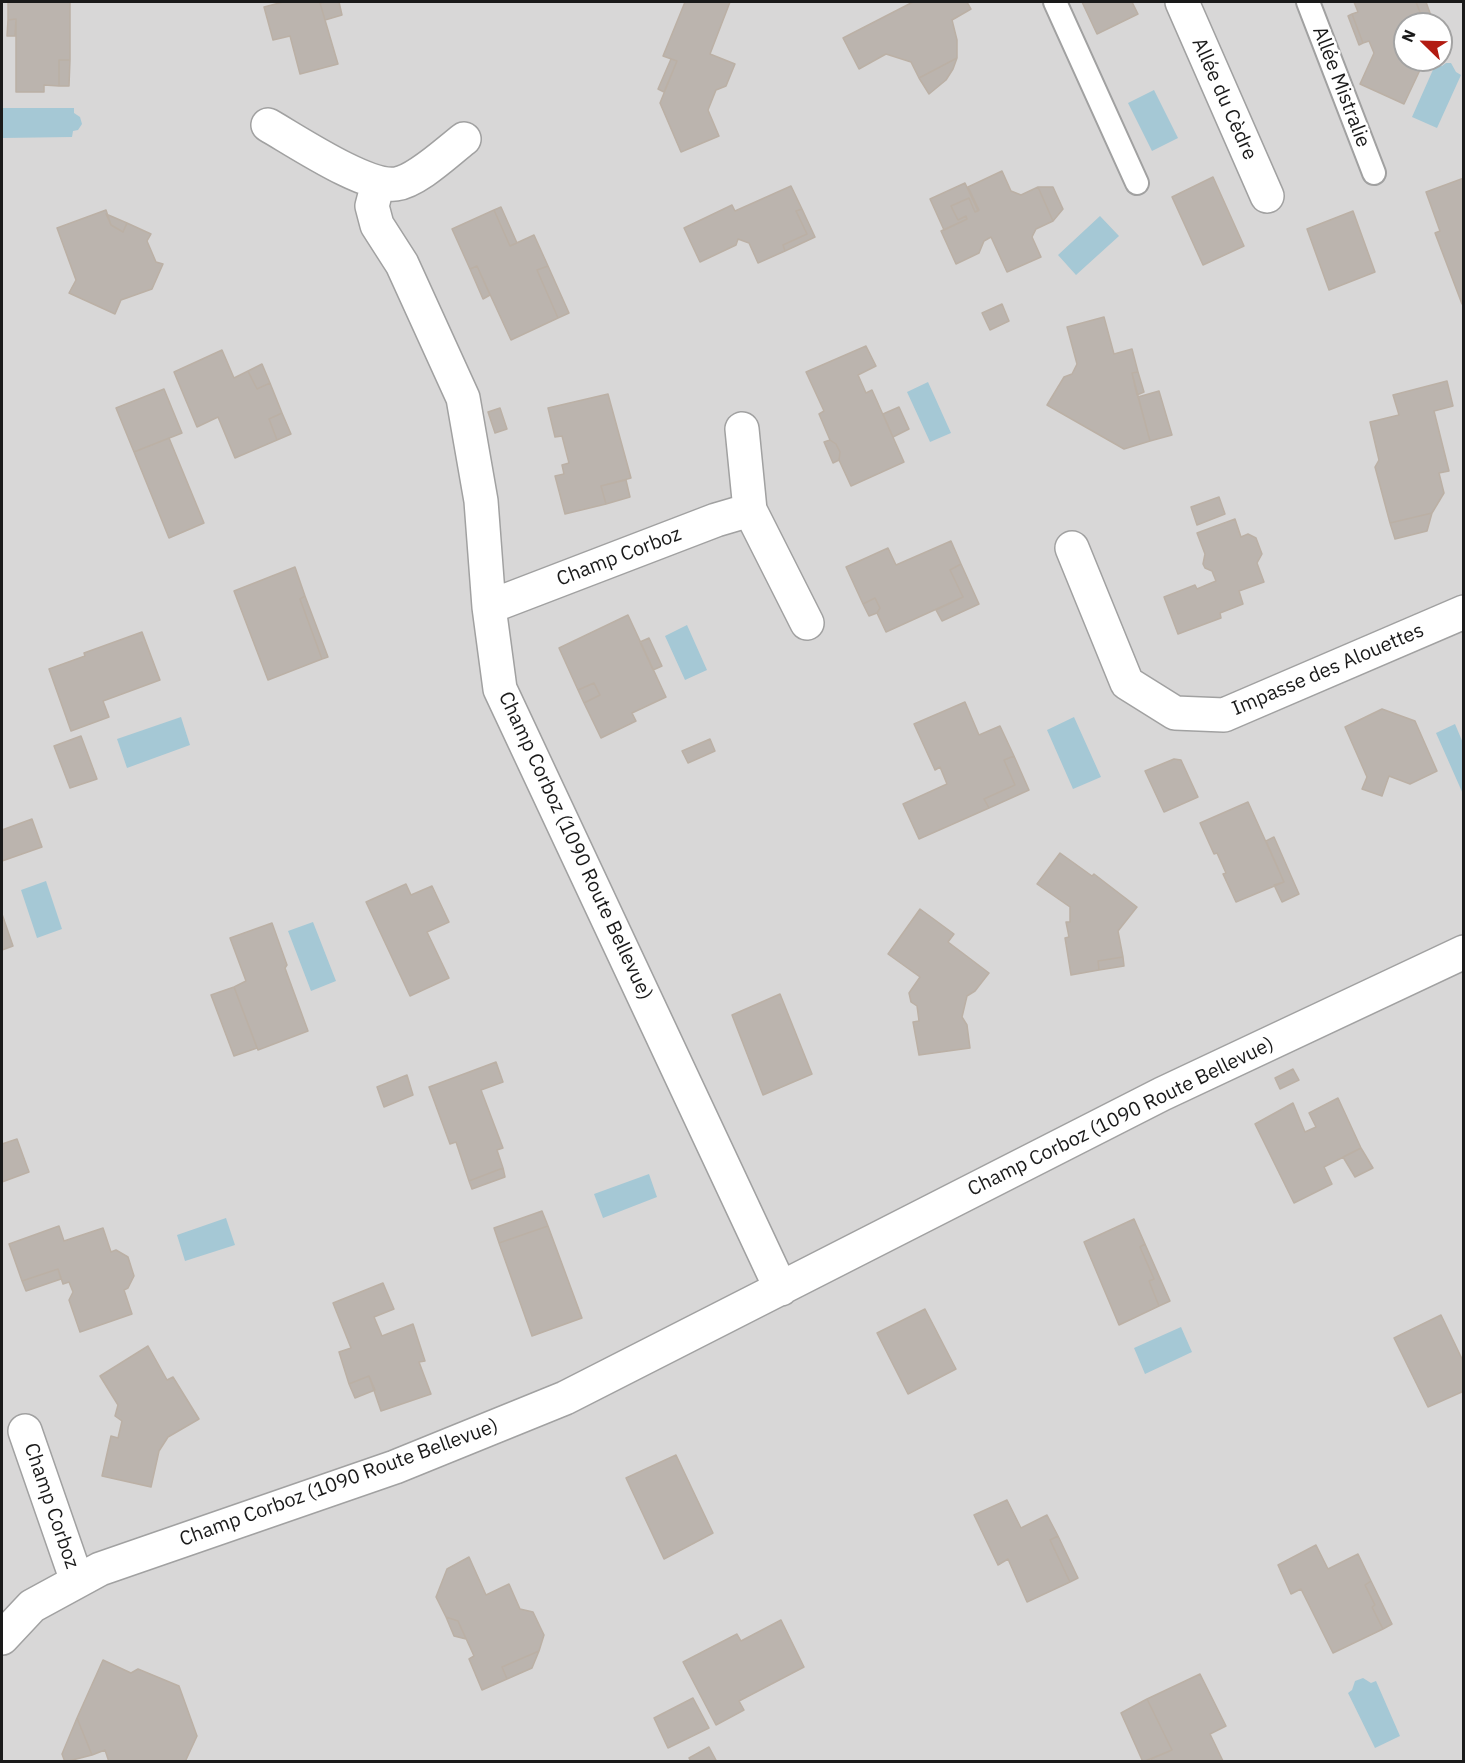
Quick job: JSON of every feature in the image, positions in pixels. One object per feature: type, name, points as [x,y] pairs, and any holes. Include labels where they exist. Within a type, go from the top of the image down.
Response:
[{"type":"street","name":"Allée du Cèdre","points":[[1182,2],[1267,196]]},
{"type":"street","points":[[268,125],[341,166],[378,183],[397,184],[416,175],[464,139]]},
{"type":"street","name":"Champ Corboz (1090 Route Bellevue)","points":[[378,183],[372,206],[377,225],[402,264],[463,398],[481,501],[489,606],[501,689],[781,1288]]},
{"type":"street","points":[[742,429],[750,510],[807,623]]},
{"type":"street","name":"Champ Corboz","points":[[489,606],[716,520],[750,510]]},
{"type":"street","name":"Impasse des Alouettes","points":[[1072,548],[1127,682],[1175,713],[1224,715],[1464,612]]},
{"type":"street","name":"Champ Corboz (1090 Route Bellevue)","points":[[2,1638],[32,1606],[100,1569],[395,1467],[565,1398],[1162,1094],[1464,952]]},
{"type":"street","name":"Champ Corboz","points":[[25,1431],[78,1581]]},
{"type":"lane","points":[[1055,2],[1137,183]]},
{"type":"lane","name":"Allée Mistralie","points":[[1308,2],[1374,173]]},
{"type":"shaded area","points":[[2,2],[1463,2],[1463,1761],[2,1761]]},
{"type":"water","points":[[1453,67],[1461,75],[1437,128],[1412,117],[1432,72],[1453,72]]},
{"type":"water","points":[[1154,90],[1178,138],[1152,151],[1128,103]]},
{"type":"water","points":[[2,108],[74,108],[74,113],[80,117],[82,124],[78,130],[73,131],[72,137],[2,138]]},
{"type":"water","points":[[1100,216],[1119,236],[1076,275],[1058,255]]},
{"type":"water","points":[[928,382],[951,433],[930,442],[907,392]]},
{"type":"water","points":[[687,625],[707,670],[685,680],[665,636]]},
{"type":"water","points":[[181,717],[190,745],[127,768],[117,739]]},
{"type":"water","points":[[1074,717],[1101,777],[1073,789],[1047,730]]},
{"type":"water","points":[[1455,724],[1463,743],[1463,794],[1436,733]]},
{"type":"water","points":[[46,881],[62,929],[37,938],[21,890]]},
{"type":"water","points":[[313,922],[336,981],[311,991],[288,931]]},
{"type":"water","points":[[649,1174],[657,1197],[603,1218],[594,1194]]},
{"type":"water","points":[[226,1218],[235,1245],[185,1261],[177,1235]]},
{"type":"water","points":[[1181,1327],[1192,1352],[1145,1374],[1134,1348]]},
{"type":"water","points":[[1363,1678],[1371,1683],[1376,1681],[1400,1736],[1375,1748],[1348,1693],[1352,1690],[1355,1681]]},
{"type":"building","points":[[8,2],[70,2],[70,60],[59,60],[59,86],[44,85],[44,92],[16,92],[16,19],[8,20]]},
{"type":"building","points":[[283,2],[326,2],[320,3],[338,64],[300,74],[290,36],[273,40],[264,7]]},
{"type":"building","points":[[339,2],[342,15],[325,20],[320,3]]},
{"type":"building","points":[[685,2],[730,2],[710,54],[735,64],[726,86],[716,90],[708,110],[719,136],[681,152],[660,103],[677,61],[663,56]]},
{"type":"building","points":[[913,2],[967,2],[971,9],[952,20],[957,40],[957,58],[919,78],[911,62],[886,54],[859,69],[843,38]]},
{"type":"building","points":[[1082,2],[1132,2],[1138,14],[1097,34]]},
{"type":"building","points":[[1354,2],[1416,2],[1420,12],[1393,12],[1393,72],[1419,72],[1404,104],[1360,84],[1374,53],[1369,41],[1363,43],[1352,14],[1358,12]]},
{"type":"building","points":[[1416,2],[1426,2],[1430,12],[1420,12]]},
{"type":"building","points":[[1352,14],[1363,43],[1359,45],[1348,16]]},
{"type":"building","points":[[16,19],[15,36],[7,36],[8,20]]},
{"type":"building","points":[[957,58],[946,80],[929,94],[919,78]]},
{"type":"building","points":[[671,59],[677,61],[664,92],[658,89]]},
{"type":"building","points":[[59,60],[70,60],[69,86],[59,86]]},
{"type":"building","points":[[1002,171],[1011,191],[1021,195],[1038,187],[1053,221],[1036,229],[1032,237],[1041,257],[1007,272],[991,237],[984,241],[979,253],[956,264],[941,231],[967,219],[966,216],[958,220],[951,206],[969,198],[975,212],[979,210],[968,187]]},
{"type":"building","points":[[1213,177],[1244,246],[1203,265],[1172,197]]},
{"type":"building","points":[[1464,178],[1464,304],[1462,304],[1435,233],[1440,231],[1426,192]]},
{"type":"building","points":[[965,183],[978,211],[975,212],[969,198],[951,206],[958,220],[966,216],[967,219],[944,230],[930,199]]},
{"type":"building","points":[[791,186],[802,209],[796,211],[807,234],[783,245],[785,251],[758,263],[749,243],[738,239],[736,245],[700,262],[684,228],[732,205],[735,211]]},
{"type":"building","points":[[1038,187],[1053,187],[1063,209],[1053,221]]},
{"type":"building","points":[[501,207],[517,243],[510,246],[494,210]]},
{"type":"building","points":[[802,209],[815,237],[785,251],[783,245],[807,234],[796,211]]},
{"type":"building","points":[[106,210],[111,225],[123,232],[127,223],[151,234],[147,241],[156,262],[163,264],[152,289],[121,300],[115,314],[69,293],[76,280],[57,228]]},
{"type":"building","points":[[494,210],[510,246],[534,235],[548,266],[537,270],[558,318],[511,340],[477,266],[470,269],[452,229]]},
{"type":"building","points":[[1353,211],[1375,272],[1329,290],[1307,229]]},
{"type":"building","points":[[106,214],[127,223],[123,232],[111,225]]},
{"type":"building","points":[[477,266],[490,295],[483,299],[470,269]]},
{"type":"building","points":[[548,266],[569,313],[558,318],[537,270]]},
{"type":"building","points":[[1002,304],[1009,321],[990,330],[982,313]]},
{"type":"building","points":[[1104,317],[1114,354],[1132,349],[1138,372],[1132,373],[1150,441],[1124,449],[1047,405],[1064,377],[1072,374],[1077,364],[1067,327]]},
{"type":"building","points":[[866,346],[876,366],[858,375],[866,393],[872,390],[904,462],[851,486],[839,460],[840,452],[836,444],[830,440],[819,414],[824,411],[806,372]]},
{"type":"building","points":[[222,350],[234,378],[248,371],[257,389],[270,383],[282,413],[269,419],[277,440],[235,458],[218,417],[197,427],[174,372]]},
{"type":"building","points":[[262,364],[270,383],[257,389],[248,371]]},
{"type":"building","points":[[1138,372],[1144,392],[1137,395],[1132,373]]},
{"type":"building","points":[[1447,381],[1453,406],[1434,411],[1449,471],[1439,473],[1444,493],[1432,513],[1390,523],[1375,467],[1379,460],[1370,422],[1399,415],[1393,395]]},
{"type":"building","points":[[164,389],[182,433],[134,452],[116,408]]},
{"type":"building","points":[[1159,391],[1172,435],[1150,441],[1138,397]]},
{"type":"building","points":[[608,394],[631,478],[601,486],[606,504],[565,514],[555,476],[564,474],[562,465],[569,463],[562,436],[555,437],[548,408]]},
{"type":"building","points":[[899,407],[909,429],[893,437],[883,414]]},
{"type":"building","points":[[500,408],[507,429],[495,433],[488,412]]},
{"type":"building","points":[[282,413],[291,434],[277,440],[269,419]]},
{"type":"building","points":[[169,438],[204,523],[169,538],[134,452]]},
{"type":"building","points":[[830,440],[836,444],[840,452],[839,460],[833,463],[824,442]]},
{"type":"building","points":[[626,480],[630,497],[606,504],[601,486]]},
{"type":"building","points":[[1219,497],[1225,514],[1197,525],[1191,507]]},
{"type":"building","points":[[1432,513],[1427,531],[1395,539],[1390,523]]},
{"type":"building","points":[[1235,519],[1241,537],[1248,534],[1256,538],[1262,554],[1257,563],[1264,582],[1239,591],[1243,604],[1220,613],[1221,618],[1178,634],[1164,597],[1195,585],[1197,589],[1216,581],[1212,571],[1205,568],[1203,564],[1205,554],[1197,533]]},
{"type":"building","points":[[951,541],[961,564],[950,570],[963,597],[886,632],[877,613],[880,608],[875,598],[863,604],[846,567],[888,548],[896,565]]},
{"type":"building","points":[[961,564],[979,604],[942,621],[936,610],[963,597],[950,570]]},
{"type":"building","points":[[295,567],[305,596],[300,599],[322,659],[268,680],[234,591]]},
{"type":"building","points":[[305,596],[328,657],[322,659],[300,599]]},
{"type":"building","points":[[875,598],[880,608],[877,613],[869,616],[863,604]]},
{"type":"building","points":[[628,615],[666,697],[632,713],[636,721],[601,738],[584,703],[600,695],[594,683],[578,690],[559,648]]},
{"type":"building","points":[[142,632],[160,680],[103,701],[109,717],[71,731],[49,669],[85,656],[84,653]]},
{"type":"building","points":[[649,638],[662,666],[653,670],[640,642]]},
{"type":"building","points":[[594,683],[600,695],[584,703],[578,690]]},
{"type":"building","points":[[965,702],[979,735],[1000,726],[1014,756],[1004,760],[1015,785],[984,799],[989,808],[919,839],[903,804],[947,784],[940,767],[935,770],[914,724]]},
{"type":"building","points":[[1382,709],[1415,721],[1437,771],[1410,784],[1389,776],[1382,796],[1362,789],[1367,777],[1345,727]]},
{"type":"building","points":[[81,736],[97,779],[70,788],[54,746]]},
{"type":"building","points":[[710,739],[715,751],[688,763],[682,751]]},
{"type":"building","points":[[1014,756],[1029,790],[989,808],[984,799],[1015,785],[1004,760]]},
{"type":"building","points":[[1174,759],[1181,760],[1198,797],[1164,812],[1145,771]]},
{"type":"building","points":[[1248,802],[1284,882],[1236,902],[1223,874],[1226,873],[1217,853],[1214,854],[1200,823]]},
{"type":"building","points":[[32,819],[42,847],[2,861],[2,830]]},
{"type":"building","points":[[1274,837],[1299,894],[1282,902],[1274,885],[1284,882],[1266,841]]},
{"type":"building","points":[[1060,853],[1092,876],[1094,874],[1137,907],[1118,931],[1123,957],[1098,961],[1099,970],[1071,975],[1065,938],[1069,937],[1066,922],[1070,922],[1070,907],[1037,884]]},
{"type":"building","points":[[406,884],[411,895],[432,886],[449,922],[427,932],[449,978],[410,996],[366,902]]},
{"type":"building","points":[[920,909],[954,934],[948,942],[989,973],[975,991],[967,996],[962,1017],[967,1025],[970,1048],[919,1055],[913,1022],[919,1021],[917,1006],[911,1002],[909,993],[920,977],[888,954]]},
{"type":"building","points":[[2,914],[13,946],[2,950]]},
{"type":"building","points":[[272,923],[287,965],[285,968],[308,1031],[258,1050],[234,987],[246,981],[230,938]]},
{"type":"building","points":[[1123,957],[1124,966],[1099,970],[1098,961]]},
{"type":"building","points":[[234,987],[257,1048],[234,1056],[211,995]]},
{"type":"building","points":[[780,994],[812,1074],[763,1095],[732,1015]]},
{"type":"building","points":[[496,1062],[503,1082],[481,1090],[503,1148],[497,1150],[503,1168],[469,1181],[456,1142],[450,1144],[429,1087]]},
{"type":"building","points":[[1293,1069],[1299,1080],[1280,1089],[1275,1078]]},
{"type":"building","points":[[407,1075],[413,1095],[384,1107],[377,1087]]},
{"type":"building","points":[[1338,1098],[1361,1148],[1324,1167],[1332,1184],[1294,1203],[1255,1124],[1293,1103],[1305,1132],[1316,1127],[1309,1113]]},
{"type":"building","points":[[17,1139],[29,1172],[2,1182],[2,1144]]},
{"type":"building","points":[[1361,1148],[1373,1168],[1355,1177],[1343,1157]]},
{"type":"building","points":[[503,1168],[505,1177],[472,1189],[469,1181]]},
{"type":"building","points":[[542,1211],[548,1226],[499,1243],[494,1228]]},
{"type":"building","points":[[1134,1219],[1145,1244],[1140,1247],[1154,1279],[1149,1281],[1159,1306],[1119,1325],[1084,1242]]},
{"type":"building","points":[[59,1226],[64,1241],[103,1228],[111,1252],[116,1250],[128,1257],[134,1276],[128,1288],[124,1290],[132,1314],[80,1332],[69,1300],[73,1292],[69,1282],[63,1284],[58,1269],[22,1281],[9,1244]]},
{"type":"building","points":[[548,1226],[582,1318],[532,1336],[499,1243]]},
{"type":"building","points":[[1145,1244],[1170,1301],[1159,1306],[1149,1281],[1154,1279],[1140,1247]]},
{"type":"building","points":[[58,1269],[61,1279],[26,1291],[22,1281]]},
{"type":"building","points":[[383,1283],[394,1309],[374,1317],[382,1336],[413,1324],[425,1361],[419,1362],[431,1394],[381,1411],[369,1376],[349,1384],[339,1352],[351,1348],[333,1303]]},
{"type":"building","points":[[925,1309],[956,1369],[908,1394],[877,1333]]},
{"type":"building","points":[[1441,1315],[1464,1363],[1464,1391],[1428,1407],[1394,1338]]},
{"type":"building","points":[[148,1346],[167,1380],[173,1377],[199,1419],[168,1437],[159,1451],[151,1487],[102,1476],[111,1436],[118,1438],[122,1421],[115,1416],[118,1405],[100,1376]]},
{"type":"building","points":[[369,1376],[375,1390],[355,1398],[349,1384]]},
{"type":"building","points":[[676,1455],[713,1533],[664,1559],[626,1478]]},
{"type":"building","points":[[1007,1500],[1021,1528],[1047,1515],[1058,1536],[1050,1540],[1070,1582],[1027,1602],[1008,1559],[998,1565],[974,1515]]},
{"type":"building","points":[[1058,1536],[1078,1578],[1070,1582],[1050,1540]]},
{"type":"building","points":[[1316,1545],[1328,1569],[1358,1554],[1371,1581],[1365,1585],[1375,1605],[1372,1607],[1383,1629],[1333,1653],[1301,1589],[1291,1594],[1278,1565]]},
{"type":"building","points":[[469,1557],[486,1595],[509,1584],[520,1609],[533,1612],[544,1635],[539,1651],[502,1667],[507,1679],[482,1690],[469,1659],[474,1656],[458,1621],[446,1617],[436,1597],[447,1569]]},
{"type":"building","points":[[1371,1581],[1392,1624],[1383,1629],[1372,1607],[1375,1605],[1365,1585]]},
{"type":"building","points":[[446,1617],[458,1621],[466,1639],[454,1636]]},
{"type":"building","points":[[781,1620],[804,1667],[739,1701],[744,1710],[716,1725],[683,1662],[737,1634],[741,1641]]},
{"type":"building","points":[[539,1651],[532,1668],[507,1679],[502,1667]]},
{"type":"building","points":[[103,1660],[131,1673],[138,1669],[179,1686],[197,1736],[185,1762],[109,1762],[105,1750],[92,1755],[77,1718]]},
{"type":"building","points":[[1200,1674],[1226,1726],[1210,1734],[1223,1761],[1153,1762],[1151,1759],[1172,1750],[1147,1699]]},
{"type":"building","points":[[693,1698],[709,1728],[668,1748],[654,1718]]},
{"type":"building","points":[[1147,1699],[1172,1750],[1143,1762],[1121,1713]]},
{"type":"building","points":[[77,1718],[92,1755],[65,1762],[62,1754]]},
{"type":"building","points":[[709,1747],[717,1762],[691,1762],[689,1758]]}]
